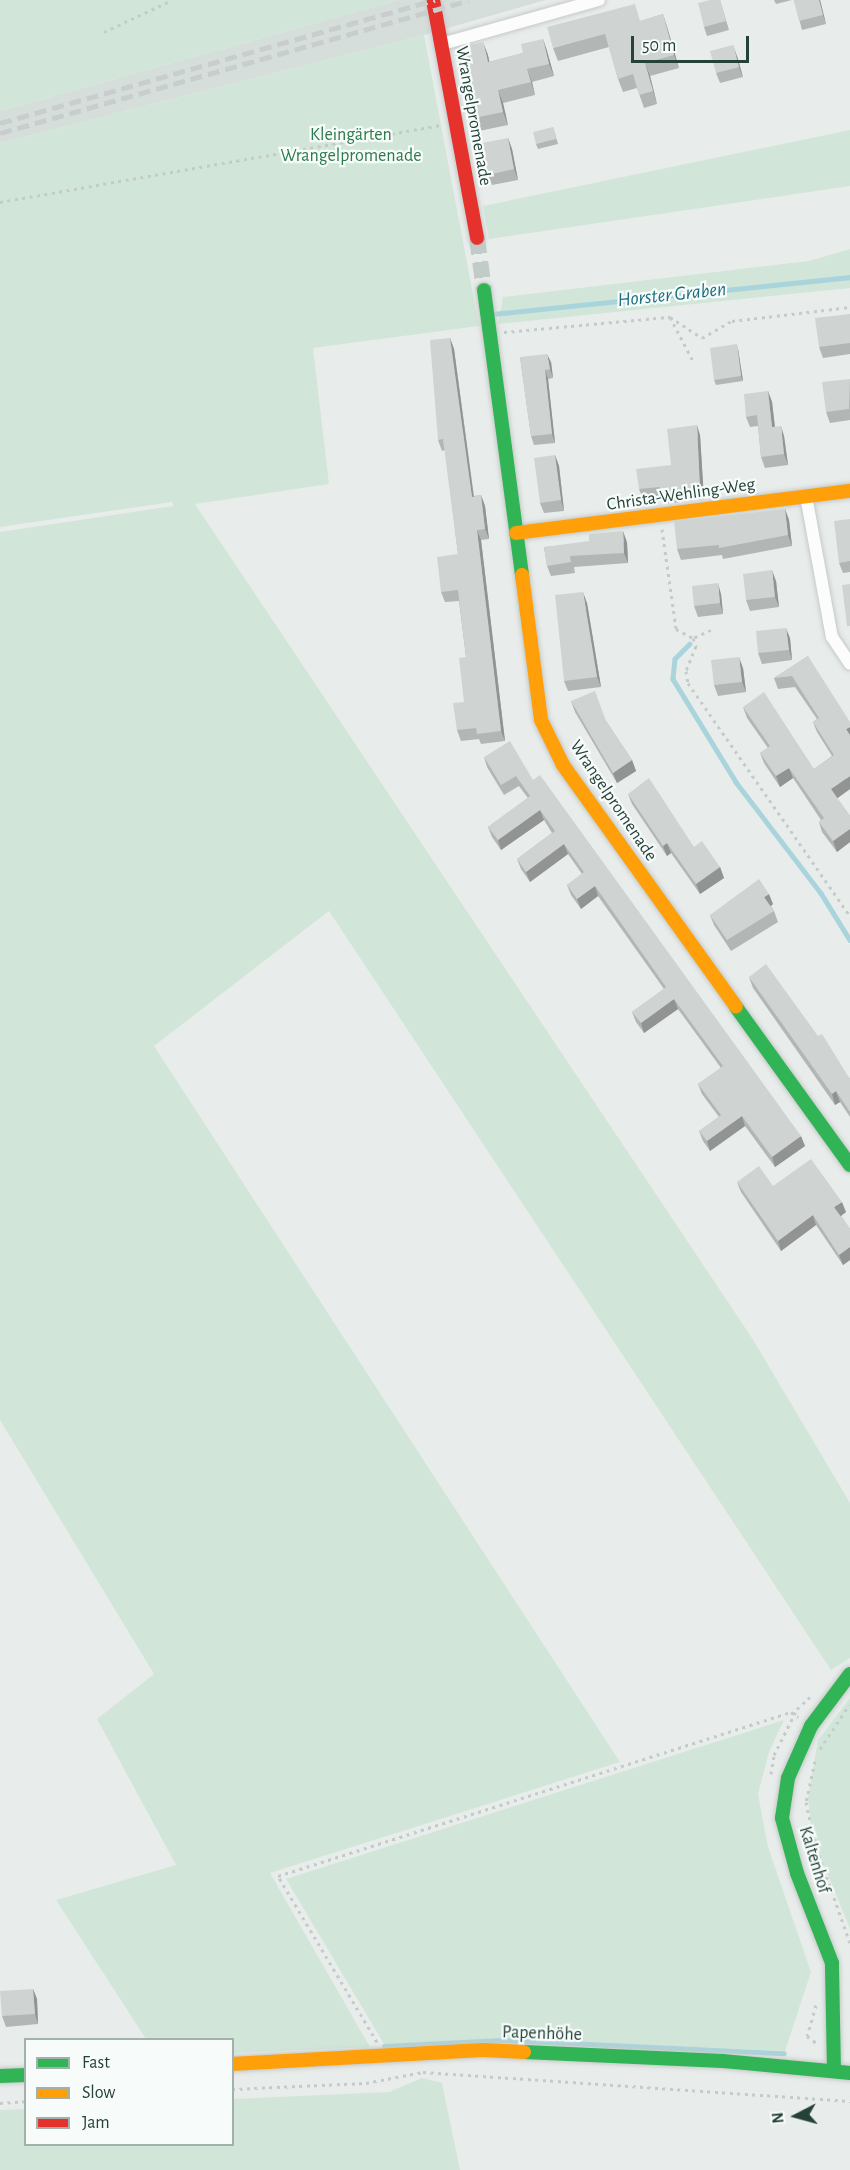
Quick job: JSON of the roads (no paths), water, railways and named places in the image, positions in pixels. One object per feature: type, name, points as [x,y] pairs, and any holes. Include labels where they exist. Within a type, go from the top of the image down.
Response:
[{"type":"street","name":"Wrangelpromenade","points":[[433,0],[477,238]]},
{"type":"street","points":[[442,44],[599,0]]},
{"type":"street","name":"Wrangelpromenade","points":[[484,290],[534,686],[541,720],[563,765],[850,1165]]},
{"type":"street","name":"Christa-Wehling-Weg","points":[[516,533],[661,517],[850,491]]},
{"type":"street","points":[[806,496],[830,627],[850,664]]},
{"type":"street","name":"Kaltenhof","points":[[834,2071],[836,2050],[832,1964],[797,1873],[782,1818],[788,1778],[811,1726],[850,1674]]},
{"type":"street","name":"Papenhöhe","points":[[234,2064],[382,2054],[542,2051],[850,2073]]},
{"type":"street","points":[[0,2076],[24,2075]]},
{"type":"waterway","name":"Horster Graben","points":[[493,314],[850,277]]},
{"type":"waterway","points":[[690,644],[675,659],[673,679],[736,782],[821,893],[850,940]]},
{"type":"waterway","points":[[384,2046],[504,2040],[784,2053]]},
{"type":"tunnel","points":[[477,238],[484,290]]},
{"type":"railway","points":[[0,123],[435,0]]},
{"type":"railway","points":[[0,133],[469,0]]},
{"type":"park label","name":"Kleingärten Wrangelpromenade","points":[[351,146]]}]
